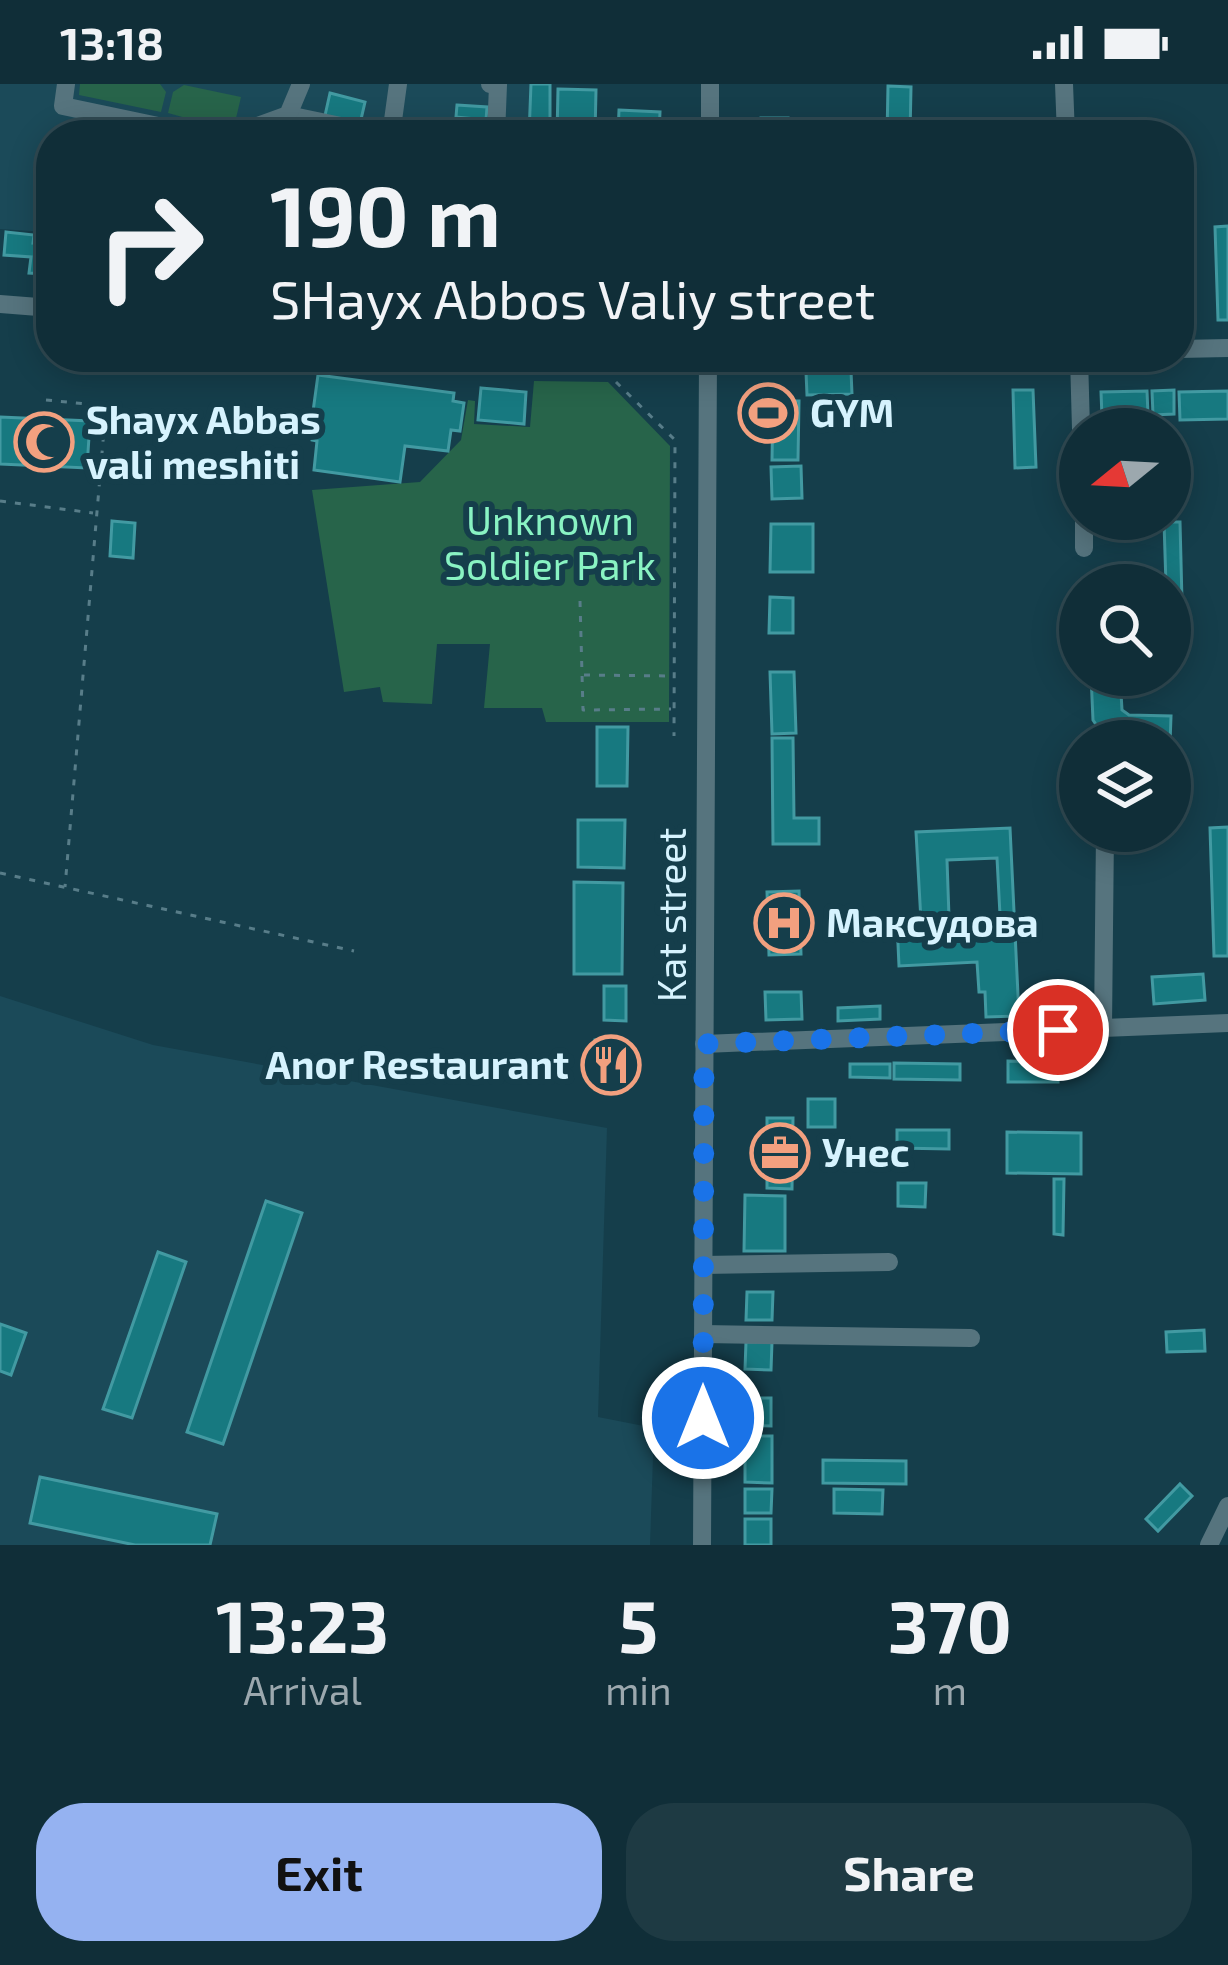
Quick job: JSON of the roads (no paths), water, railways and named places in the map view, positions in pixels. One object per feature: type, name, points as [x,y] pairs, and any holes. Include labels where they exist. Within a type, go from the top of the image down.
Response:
[{"type":"street","points":[[66,84],[63,106],[130,120]]},
{"type":"street","points":[[288,115],[301,84]]},
{"type":"street","points":[[390,120],[398,84]]},
{"type":"street","points":[[490,84],[498,85],[497,120]]},
{"type":"street","points":[[710,84],[710,120]]},
{"type":"street","points":[[1064,84],[1065,120]]},
{"type":"street","points":[[274,120],[288,115],[313,120]]},
{"type":"street","points":[[0,304],[36,307]]},
{"type":"street","points":[[1194,349],[1228,348]]},
{"type":"street","name":"Kat street","points":[[702,1545],[708,372]]},
{"type":"street","points":[[1079,372],[1080,408]]},
{"type":"street","points":[[1084,540],[1084,548]]},
{"type":"street","points":[[1103,1028],[1105,852]]},
{"type":"street","points":[[704,1044],[1228,1023]]},
{"type":"street","points":[[704,1265],[889,1262]]},
{"type":"street","points":[[703,1334],[970,1339]]},
{"type":"street","points":[[1209,1545],[1228,1506]]},
{"type":"place","name":"GYM","points":[[768,413]]},
{"type":"place","name":"Shayx Abbas vali meshiti","points":[[44,442]]},
{"type":"place","name":"Максудова","points":[[784,923]]},
{"type":"place","name":"Anor Restaurant","points":[[611,1065]]},
{"type":"place","name":"Унес","points":[[780,1153]]},
{"type":"park label","name":"Unknown Soldier Park","points":[[550,544]]}]
